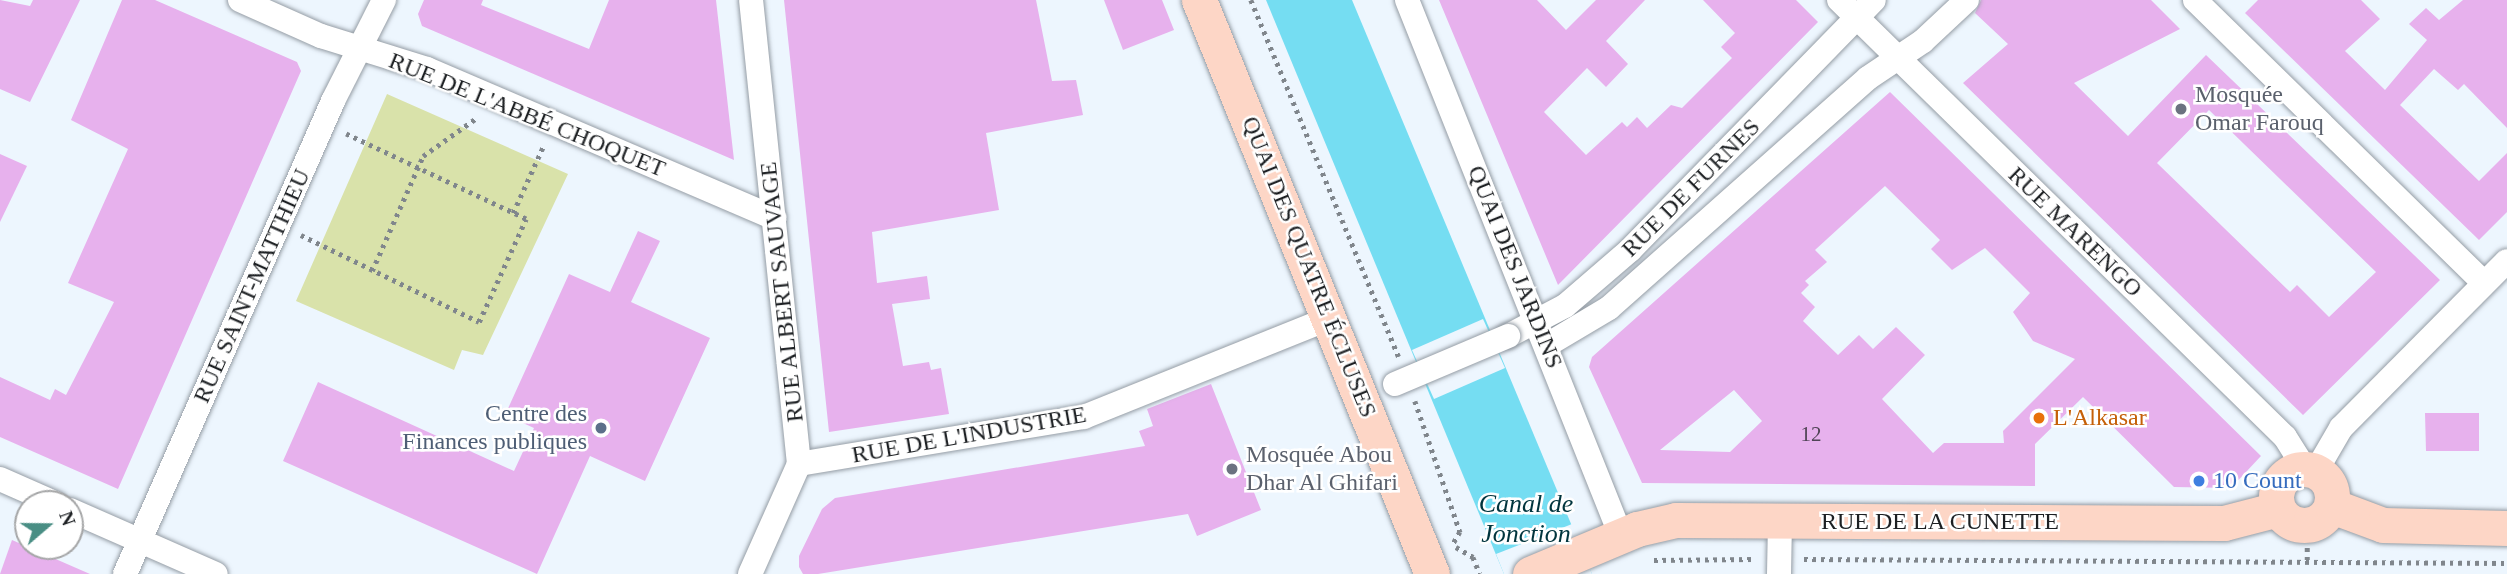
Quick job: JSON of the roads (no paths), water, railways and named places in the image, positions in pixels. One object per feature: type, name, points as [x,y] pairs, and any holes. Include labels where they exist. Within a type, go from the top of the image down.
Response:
[{"type":"main road","name":"QUAI DES QUATRE ÉCLUSES","points":[[1199,0],[1432,574]]},
{"type":"main road","points":[[2311,470],[2331,488],[2306,525],[2280,482],[2311,470]]},
{"type":"main road","name":"RUE DE LA CUNETTE","points":[[1530,574],[1622,547],[1676,520],[2306,525]]},
{"type":"main road","points":[[2306,525],[2371,523],[2507,528]]},
{"type":"street","name":"RUE DE L'ABBÉ CHOQUET","points":[[240,0],[492,97],[774,219]]},
{"type":"street","name":"RUE SAINT-MATTHIEU","points":[[125,574],[323,124],[384,0]]},
{"type":"street","name":"RUE ALBERT SAUVAGE","points":[[750,574],[799,464],[751,0]]},
{"type":"street","name":"QUAI DES JARDINS","points":[[1407,0],[1543,334],[1622,547]]},
{"type":"street","name":"RUE MARENGO","points":[[1839,0],[2285,437],[2311,470]]},
{"type":"street","name":"RUE DE FURNES","points":[[1543,334],[1859,20],[1874,0]]},
{"type":"street","name":"RUE DE FURNES","points":[[1362,398],[1402,377],[1508,336],[1543,334],[1609,308],[1868,78],[1898,58],[1967,0]]},
{"type":"street","points":[[2195,0],[2484,283]]},
{"type":"street","points":[[2311,470],[2342,428],[2507,261]]},
{"type":"street","name":"RUE DE L'INDUSTRIE","points":[[799,464],[1084,417],[1330,318]]},
{"type":"street","points":[[0,479],[25,490]]},
{"type":"street","points":[[84,516],[216,574]]},
{"type":"street","points":[[1779,566],[1780,520]]},
{"type":"water","name":"Canal de Jonction","points":[[1266,0],[1352,0],[1592,574],[1504,574]]},
{"type":"place","name":"Mosquée Omar Farouq","points":[[2181,109]]},
{"type":"place","name":"L'Alkasar","points":[[2039,418]]},
{"type":"place","name":"Centre des Finances publiques","points":[[601,428]]},
{"type":"place","name":"Mosquée Abou Dhar Al Ghifari","points":[[1232,469]]},
{"type":"place","name":"10 Count","points":[[2199,481]]}]
